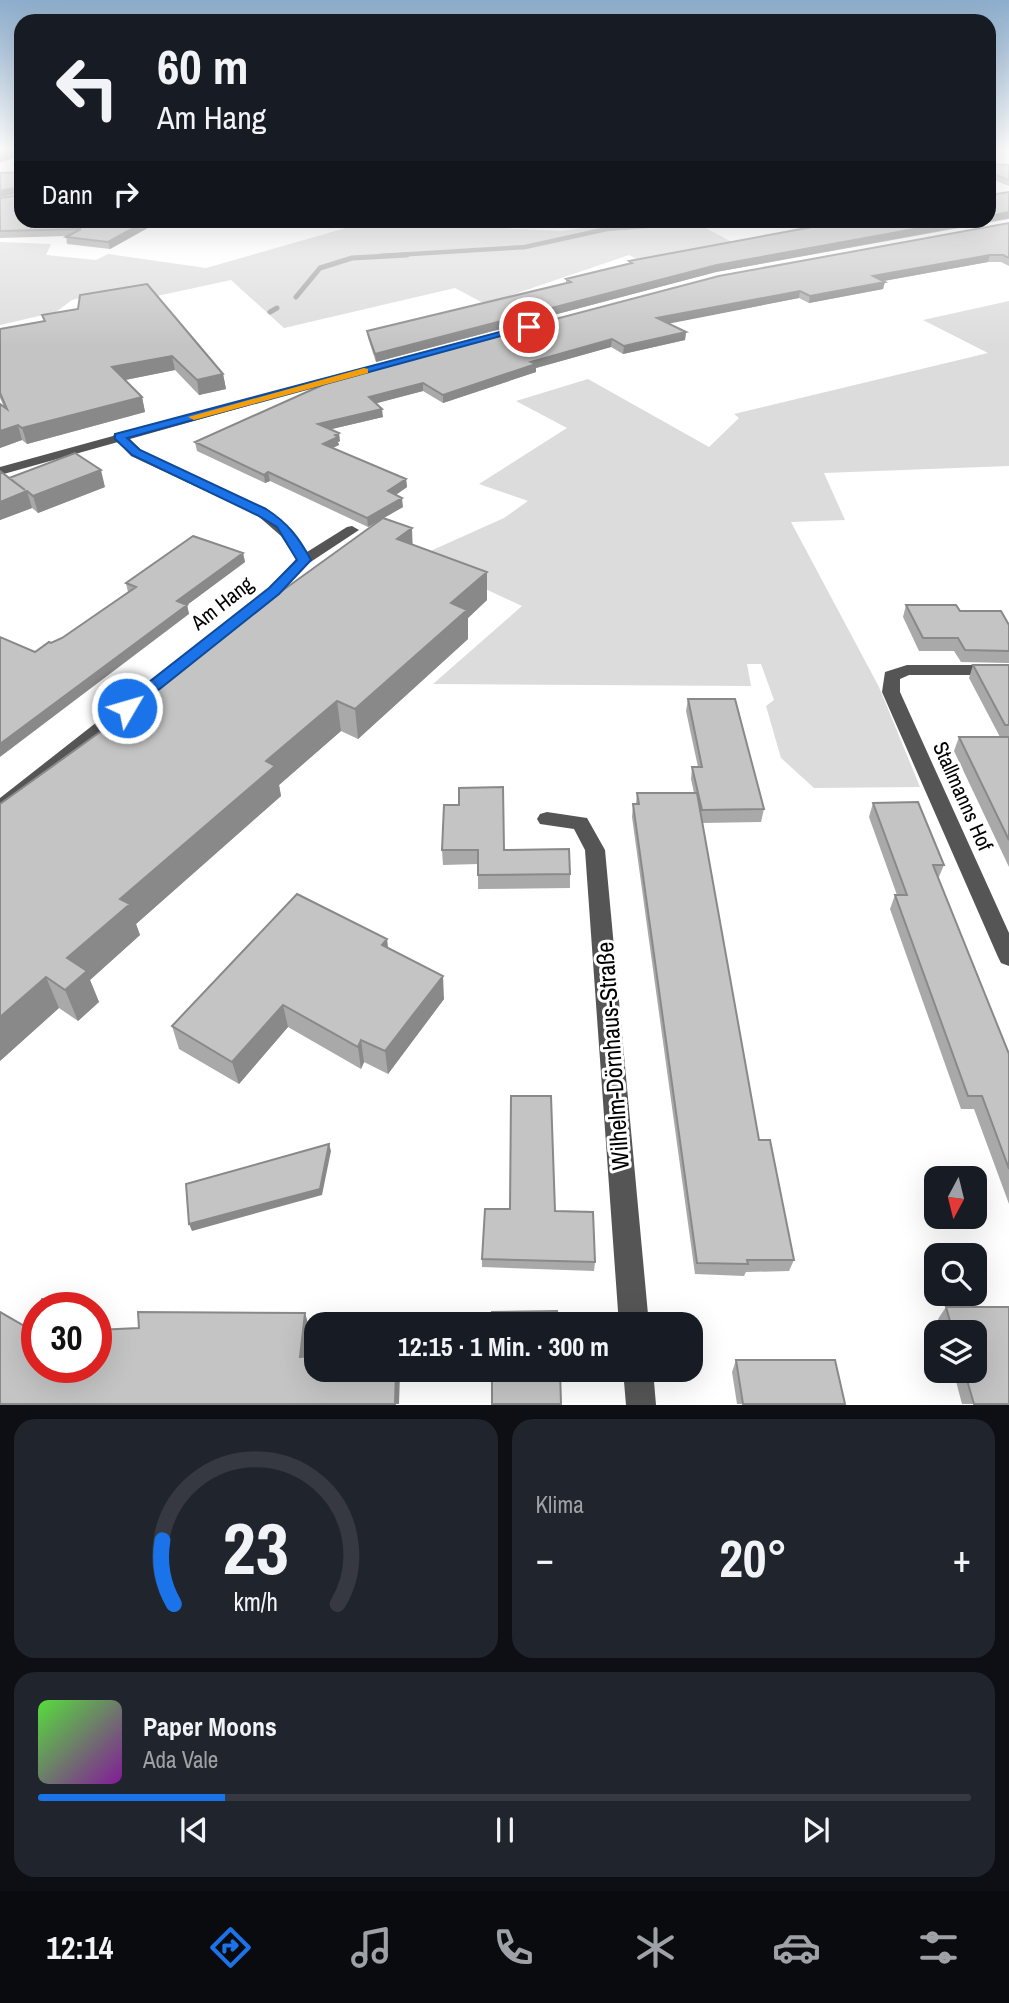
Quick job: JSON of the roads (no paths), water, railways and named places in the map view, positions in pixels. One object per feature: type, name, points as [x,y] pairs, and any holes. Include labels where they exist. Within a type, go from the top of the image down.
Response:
[{"type":"street","points":[[0,471],[119,436],[369,370]]},
{"type":"street","points":[[119,436],[136,453],[262,512],[281,524],[295,542],[304,560]]},
{"type":"street","name":"Am Hang","points":[[0,808],[274,591],[304,560],[352,530]]},
{"type":"street","name":"Stallmanns Hof","points":[[1009,670],[907,670],[891,676],[891,692],[1009,957]]},
{"type":"street","name":"Wilhelm-Dörnhaus-Straße","points":[[547,819],[580,823],[595,850],[633,1312]]},
{"type":"street","points":[[639,1382],[640,1405]]},
{"type":"waterway","points":[[379,256],[525,247],[620,228]]},
{"type":"waterway","points":[[296,297],[320,268],[352,258],[407,255]]},
{"type":"waterway","points":[[270,312],[277,308]]}]
